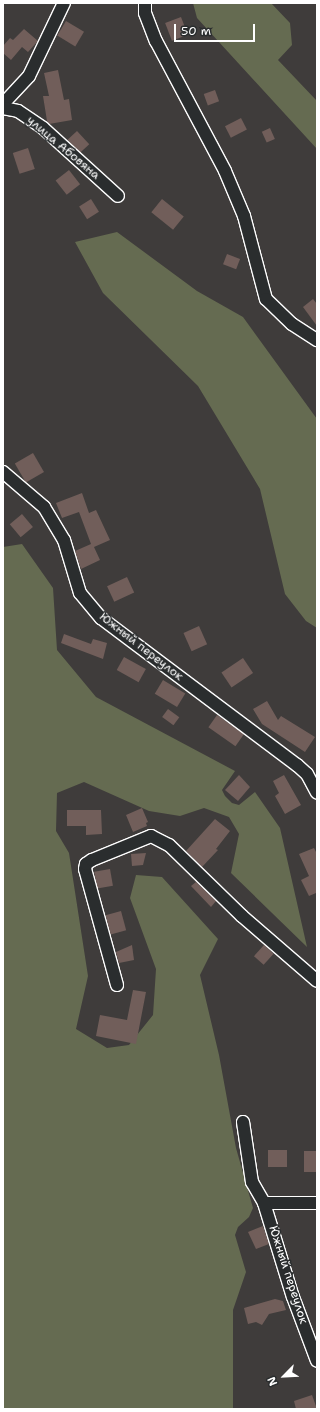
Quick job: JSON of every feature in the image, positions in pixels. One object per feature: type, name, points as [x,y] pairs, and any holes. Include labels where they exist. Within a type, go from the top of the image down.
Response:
[{"type":"street","points":[[3,104],[29,76],[64,3]]},
{"type":"street","points":[[145,3],[145,13],[156,42],[225,171],[244,216],[266,299],[292,324],[317,340]]},
{"type":"street","name":"улица Абовяна","points":[[3,108],[18,111],[43,128],[118,196]]},
{"type":"street","name":"Южный переулок","points":[[3,472],[44,506],[64,540],[80,593],[101,618],[297,765],[307,774],[317,793]]},
{"type":"street","points":[[117,985],[85,869],[86,864],[151,836],[169,845],[242,916],[317,981]]},
{"type":"street","name":"Южный переулок","points":[[243,1122],[252,1182],[266,1207],[293,1297],[317,1361]]},
{"type":"street","points":[[266,1207],[317,1203]]},
{"type":"green space","points":[[193,3],[271,3],[290,23],[292,45],[278,60],[317,101],[317,149],[197,18]]},
{"type":"green space","points":[[117,232],[197,291],[243,317],[317,419],[317,628],[306,621],[285,594],[260,489],[198,386],[103,293],[75,242]]},
{"type":"green space","points":[[22,544],[53,588],[57,650],[96,697],[235,771],[222,790],[225,796],[232,803],[239,805],[255,792],[280,828],[307,947],[231,873],[239,834],[229,817],[204,808],[180,816],[149,811],[84,782],[57,793],[56,831],[69,853],[88,976],[76,1029],[107,1048],[129,1045],[153,1015],[156,969],[130,898],[136,875],[162,877],[218,939],[200,975],[219,1055],[236,1148],[253,1208],[249,1217],[238,1227],[235,1235],[246,1272],[233,1310],[233,1409],[3,1409],[3,547]]},
{"type":"building","points":[[181,17],[188,35],[172,41],[165,23]]},
{"type":"building","points":[[66,21],[84,32],[75,46],[57,36]]},
{"type":"building","points":[[24,29],[38,41],[28,52],[22,47],[11,60],[3,53],[3,46],[10,38],[13,40]]},
{"type":"building","points":[[58,70],[64,100],[69,99],[72,120],[49,124],[47,121],[43,96],[49,96],[44,73]]},
{"type":"building","points":[[215,90],[219,101],[208,105],[204,94]]},
{"type":"building","points":[[241,118],[247,130],[231,138],[225,126]]},
{"type":"building","points":[[270,128],[275,139],[267,143],[262,132]]},
{"type":"building","points":[[77,131],[89,144],[80,153],[67,140]]},
{"type":"building","points":[[28,148],[35,169],[20,174],[13,153]]},
{"type":"building","points":[[69,170],[80,184],[67,195],[56,180]]},
{"type":"building","points":[[91,199],[99,212],[87,219],[79,206]]},
{"type":"building","points":[[162,199],[184,217],[173,230],[151,212]]},
{"type":"building","points":[[227,254],[240,259],[236,269],[223,264]]},
{"type":"building","points":[[313,299],[317,304],[317,326],[303,307]]},
{"type":"building","points":[[33,453],[44,472],[26,483],[15,464]]},
{"type":"building","points":[[82,493],[89,513],[96,510],[110,540],[94,547],[100,560],[81,569],[75,551],[91,544],[79,512],[62,518],[56,503]]},
{"type":"building","points":[[22,514],[33,527],[21,537],[10,524]]},
{"type":"building","points":[[127,577],[134,592],[114,602],[107,586]]},
{"type":"building","points":[[199,626],[207,644],[192,651],[183,633]]},
{"type":"building","points":[[64,634],[91,644],[93,639],[107,643],[103,659],[61,643]]},
{"type":"building","points":[[124,657],[146,669],[139,682],[117,670]]},
{"type":"building","points":[[243,658],[253,673],[232,687],[221,673]]},
{"type":"building","points":[[163,680],[185,693],[177,707],[155,694]]},
{"type":"building","points":[[267,701],[278,720],[281,716],[315,737],[305,752],[262,724],[253,709]]},
{"type":"building","points":[[168,709],[179,717],[173,725],[162,717]]},
{"type":"building","points":[[217,715],[244,734],[235,746],[208,727]]},
{"type":"building","points":[[239,775],[250,787],[238,801],[225,790]]},
{"type":"building","points":[[284,775],[301,805],[285,814],[275,796],[279,793],[273,781]]},
{"type":"building","points":[[142,808],[148,822],[146,823],[147,826],[133,832],[126,815]]},
{"type":"building","points":[[67,810],[101,810],[102,834],[86,835],[86,826],[67,826]]},
{"type":"building","points":[[215,819],[230,831],[216,849],[218,850],[202,867],[186,851]]},
{"type":"building","points":[[314,848],[317,854],[317,896],[316,893],[309,896],[301,880],[309,876],[299,854]]},
{"type":"building","points":[[146,853],[143,865],[132,866],[131,854]]},
{"type":"building","points":[[110,869],[113,886],[97,889],[94,872]]},
{"type":"building","points":[[196,882],[216,901],[211,907],[191,886]]},
{"type":"building","points":[[121,911],[126,930],[111,934],[106,915]]},
{"type":"building","points":[[132,945],[134,960],[119,963],[116,952]]},
{"type":"building","points":[[264,945],[274,954],[264,965],[254,956]]},
{"type":"building","points":[[133,990],[146,992],[136,1044],[96,1036],[100,1015],[127,1020]]},
{"type":"building","points":[[268,1150],[287,1150],[287,1167],[268,1167]]},
{"type":"building","points":[[304,1151],[317,1151],[317,1172],[304,1172]]},
{"type":"building","points":[[263,1226],[269,1244],[256,1249],[248,1232]]},
{"type":"building","points":[[275,1299],[283,1301],[286,1310],[269,1314],[262,1325],[256,1322],[248,1324],[244,1308]]},
{"type":"building","points":[[312,1395],[317,1409],[296,1409],[294,1401]]}]
